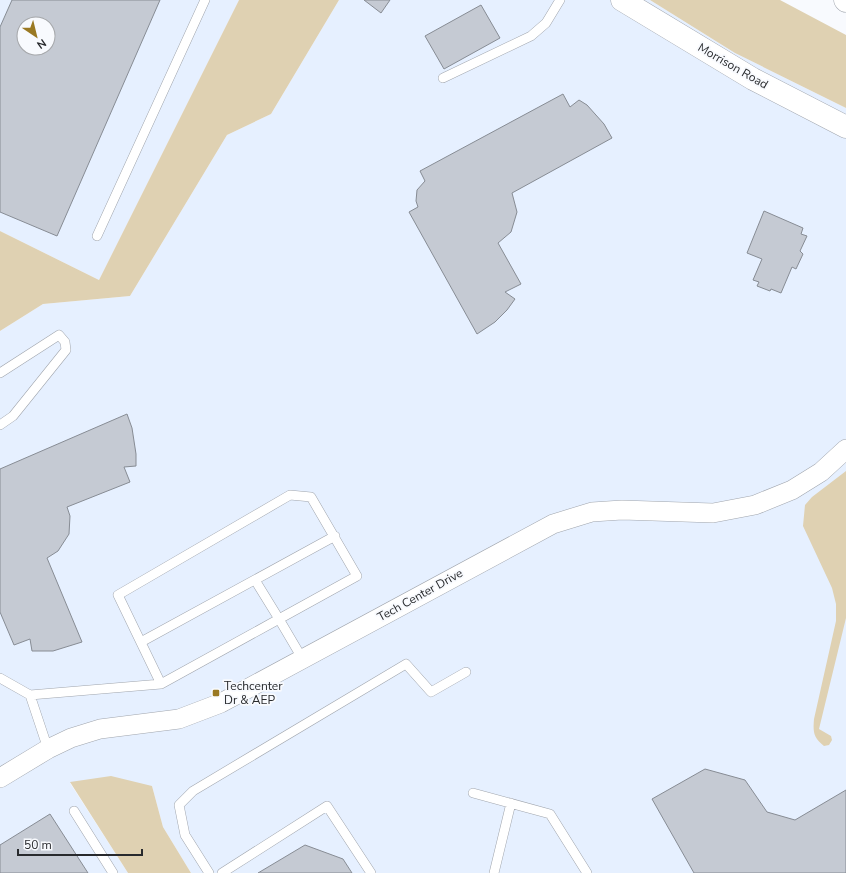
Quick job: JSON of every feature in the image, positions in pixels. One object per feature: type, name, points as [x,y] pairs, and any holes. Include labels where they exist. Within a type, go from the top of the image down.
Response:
[{"type":"street","name":"Morrison Road","points":[[622,0],[753,79],[846,127]]},
{"type":"street","name":"Tech Center Drive","points":[[0,778],[48,749],[72,738],[100,729],[157,723],[179,719],[221,703],[553,524],[600,512],[622,510],[713,513],[755,505],[792,490],[815,476],[846,449]]},
{"type":"lane","points":[[97,236],[205,0]]},
{"type":"lane","points":[[443,78],[531,36],[546,23],[560,0]]},
{"type":"lane","points":[[0,373],[59,335],[65,342],[66,350],[13,416],[0,425]]},
{"type":"lane","points":[[0,678],[30,696],[161,684],[357,576],[311,497],[290,495],[118,595],[161,684]]},
{"type":"lane","points":[[141,642],[334,536]]},
{"type":"lane","points":[[255,580],[302,658]]},
{"type":"lane","points":[[209,873],[185,835],[179,805],[193,791],[406,664],[431,692],[466,672]]},
{"type":"lane","points":[[30,696],[48,749]]},
{"type":"lane","points":[[473,792],[550,814],[587,873]]},
{"type":"lane","points":[[494,873],[511,803]]},
{"type":"lane","points":[[222,873],[327,806],[371,873]]},
{"type":"lane","points":[[74,811],[113,873]]},
{"type":"shaded area","points":[[0,0],[239,0],[99,280],[0,231]]},
{"type":"shaded area","points":[[239,0],[339,0],[271,114],[227,135],[130,296],[43,304],[0,331],[0,231],[99,280]]},
{"type":"shaded area","points":[[339,0],[650,0],[735,53],[846,108],[846,873],[191,873],[163,827],[152,786],[70,783],[128,873],[0,873],[0,331],[43,304],[130,296],[227,135],[271,114]]},
{"type":"shaded area","points":[[650,0],[780,0],[846,35],[846,108],[735,53]]},
{"type":"shaded area","points":[[846,471],[846,618],[819,729],[831,736],[832,740],[829,745],[824,746],[814,734],[814,719],[836,621],[836,604],[832,588],[803,526],[805,505],[812,497]]},
{"type":"shaded area","points":[[111,776],[152,786],[163,827],[191,873],[128,873],[70,782]]},
{"type":"building","points":[[12,0],[160,0],[57,236],[0,212],[0,27]]},
{"type":"building","points":[[364,0],[390,0],[381,13]]},
{"type":"building","points":[[481,5],[500,38],[444,69],[425,36]]},
{"type":"building","points":[[563,94],[570,107],[579,100],[587,105],[604,124],[612,138],[512,193],[517,212],[511,232],[498,243],[521,284],[505,292],[515,299],[495,322],[477,334],[409,212],[418,207],[416,201],[417,190],[425,181],[420,171]]},
{"type":"building","points":[[764,211],[803,228],[801,234],[807,236],[800,251],[803,254],[796,269],[792,267],[781,293],[757,286],[759,282],[753,280],[762,259],[747,253]]},
{"type":"building","points":[[127,414],[132,428],[136,454],[136,466],[124,467],[130,482],[67,507],[70,516],[69,534],[58,551],[47,558],[82,642],[53,651],[32,651],[30,639],[14,645],[0,612],[0,469]]},
{"type":"building","points":[[705,769],[745,780],[767,812],[795,820],[846,790],[846,873],[694,873],[652,799]]},
{"type":"building","points":[[50,814],[88,873],[0,873],[0,845]]},
{"type":"building","points":[[305,845],[343,859],[352,873],[258,873]]},
{"type":"place","name":"Techcenter Dr & AEP","points":[[216,693]]}]
